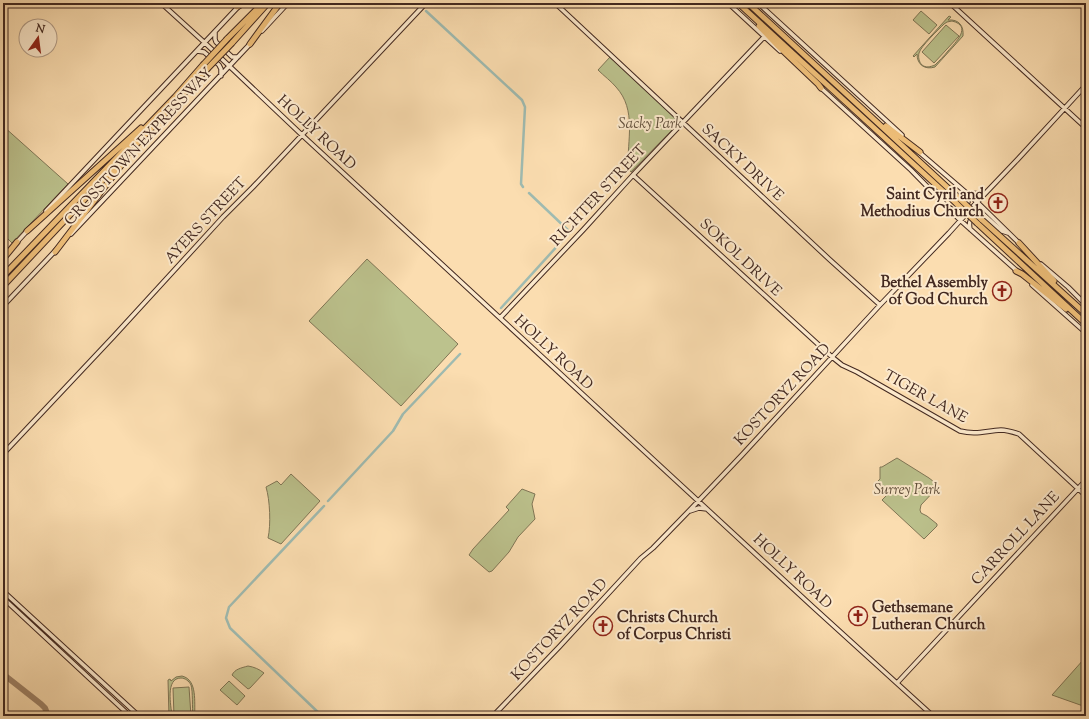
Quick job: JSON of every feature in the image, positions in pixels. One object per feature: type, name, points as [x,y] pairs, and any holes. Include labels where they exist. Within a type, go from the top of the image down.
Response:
[{"type":"highway","name":"CROSSTOWN EXPRESSWAY","points":[[3,276],[205,67],[263,3]]},
{"type":"highway","name":"CROSSTOWN EXPRESSWAY","points":[[229,41],[268,3]]},
{"type":"highway","points":[[250,44],[280,3]]},
{"type":"highway","points":[[738,3],[1086,324]]},
{"type":"highway","points":[[748,3],[1086,314]]},
{"type":"highway","points":[[751,16],[766,34],[821,88]]},
{"type":"highway","name":"CROSSTOWN EXPRESSWAY","points":[[3,286],[161,119],[205,67]]},
{"type":"highway","points":[[844,92],[920,152]]},
{"type":"highway","points":[[27,231],[175,97]]},
{"type":"highway","points":[[55,252],[135,148],[161,119]]},
{"type":"highway","points":[[3,258],[17,242]]},
{"type":"highway","points":[[1019,243],[1078,307]]},
{"type":"highway","points":[[1016,271],[1022,274],[1086,324]]},
{"type":"main road","name":"HOLLY ROAD","points":[[161,3],[698,501],[933,716]]},
{"type":"main road","name":"CROSSTOWN EXPRESSWAY","points":[[3,306],[221,76],[288,3]]},
{"type":"main road","name":"AYERS STREET","points":[[3,454],[223,217],[426,3]]},
{"type":"main road","name":"SACKY DRIVE","points":[[554,3],[880,305]]},
{"type":"main road","points":[[728,3],[911,170],[960,220],[1086,333]]},
{"type":"main road","points":[[758,3],[920,152],[977,202],[1086,305]]},
{"type":"main road","points":[[950,3],[1086,128]]},
{"type":"main road","name":"CROSSTOWN EXPRESSWAY","points":[[17,242],[241,4]]},
{"type":"main road","points":[[215,32],[216,42],[230,56],[239,56]]},
{"type":"main road","name":"RICHTER STREET","points":[[500,318],[764,37]]},
{"type":"main road","points":[[197,51],[204,52],[219,65],[221,69],[221,76]]},
{"type":"main road","name":"KOSTORYZ ROAD","points":[[493,716],[565,641],[641,558],[653,548],[750,447],[880,305],[1086,85]]},
{"type":"main road","name":"SOKOL DRIVE","points":[[633,175],[832,357]]},
{"type":"main road","points":[[931,192],[955,212],[960,212],[968,202],[968,197],[965,192]]},
{"type":"main road","points":[[965,192],[984,194]]},
{"type":"main road","points":[[970,229],[968,224],[970,220],[979,213],[982,213],[1002,231],[1009,233]]},
{"type":"main road","name":"TIGER LANE","points":[[832,357],[842,365],[857,372],[960,431],[970,433],[1000,430],[1019,434],[1086,496]]},
{"type":"main road","name":"CARROLL LANE","points":[[897,683],[1086,480]]},
{"type":"main road","points":[[687,513],[697,508],[708,510]]},
{"type":"main road","points":[[3,591],[139,716]]},
{"type":"main road","points":[[3,597],[8,596]]},
{"type":"main road","points":[[3,597],[130,716]]},
{"type":"green space","points":[[921,11],[937,25],[929,34],[913,20]]},
{"type":"green space","points":[[949,16],[951,17],[948,20],[958,22],[962,26],[963,36],[935,67],[928,68],[925,67],[922,66],[918,61],[917,54],[914,57],[913,56]],"holes":[[[952,21],[958,23],[962,31],[955,44],[935,65],[928,67],[922,65],[919,59],[919,53],[926,42],[947,22]]]},
{"type":"green space","points":[[946,25],[959,36],[934,63],[922,52]]},
{"type":"green space","name":"Sacky Park","points":[[610,57],[680,122],[631,172],[628,168],[630,126],[627,105],[623,96],[616,87],[598,70]]},
{"type":"green space","points":[[3,126],[68,184],[12,243],[3,234]]},
{"type":"green space","points":[[367,259],[458,344],[401,406],[309,321]]},
{"type":"green space","name":"Surrey Park","points":[[897,458],[938,485],[921,505],[921,513],[937,524],[937,526],[924,539],[882,500],[887,495],[875,484],[880,479],[880,467]]},
{"type":"green space","points":[[291,474],[320,501],[281,544],[268,538],[270,512],[266,487],[277,481],[281,485]]},
{"type":"green space","points":[[522,489],[535,494],[532,504],[535,519],[518,537],[509,552],[492,571],[489,572],[469,555],[509,510],[506,507]]},
{"type":"green space","points":[[1084,659],[1086,661],[1086,707],[1052,695]]},
{"type":"green space","points":[[248,666],[256,668],[264,673],[248,689],[232,675],[237,670]]},
{"type":"green space","points":[[182,676],[191,682],[193,687],[195,716],[193,716],[191,685],[187,680],[181,678],[176,679],[171,687],[170,700],[172,716],[169,716],[168,680],[170,679],[171,681],[176,677]]},
{"type":"green space","points":[[229,681],[245,696],[237,705],[220,690]]},
{"type":"green space","points":[[189,687],[191,716],[174,716],[173,688]]},
{"type":"waterway","points":[[426,11],[522,100],[525,107],[521,184],[523,187]]},
{"type":"waterway","points":[[501,308],[570,232],[529,193]]},
{"type":"waterway","points":[[328,501],[393,431],[403,414],[460,354]]},
{"type":"waterway","points":[[322,716],[230,628],[226,618],[229,607],[324,506]]},
{"type":"taxiway","points":[[3,674],[41,704],[45,708],[48,716]]},
{"type":"place","name":"Saint Cyril and Methodius Church","points":[[998,203]]},
{"type":"place","name":"Bethel Assembly of God Church","points":[[1002,291]]},
{"type":"place","name":"Gethsemane Lutheran Church","points":[[858,616]]},
{"type":"place","name":"Christs Church of Corpus Christi","points":[[603,626]]}]
